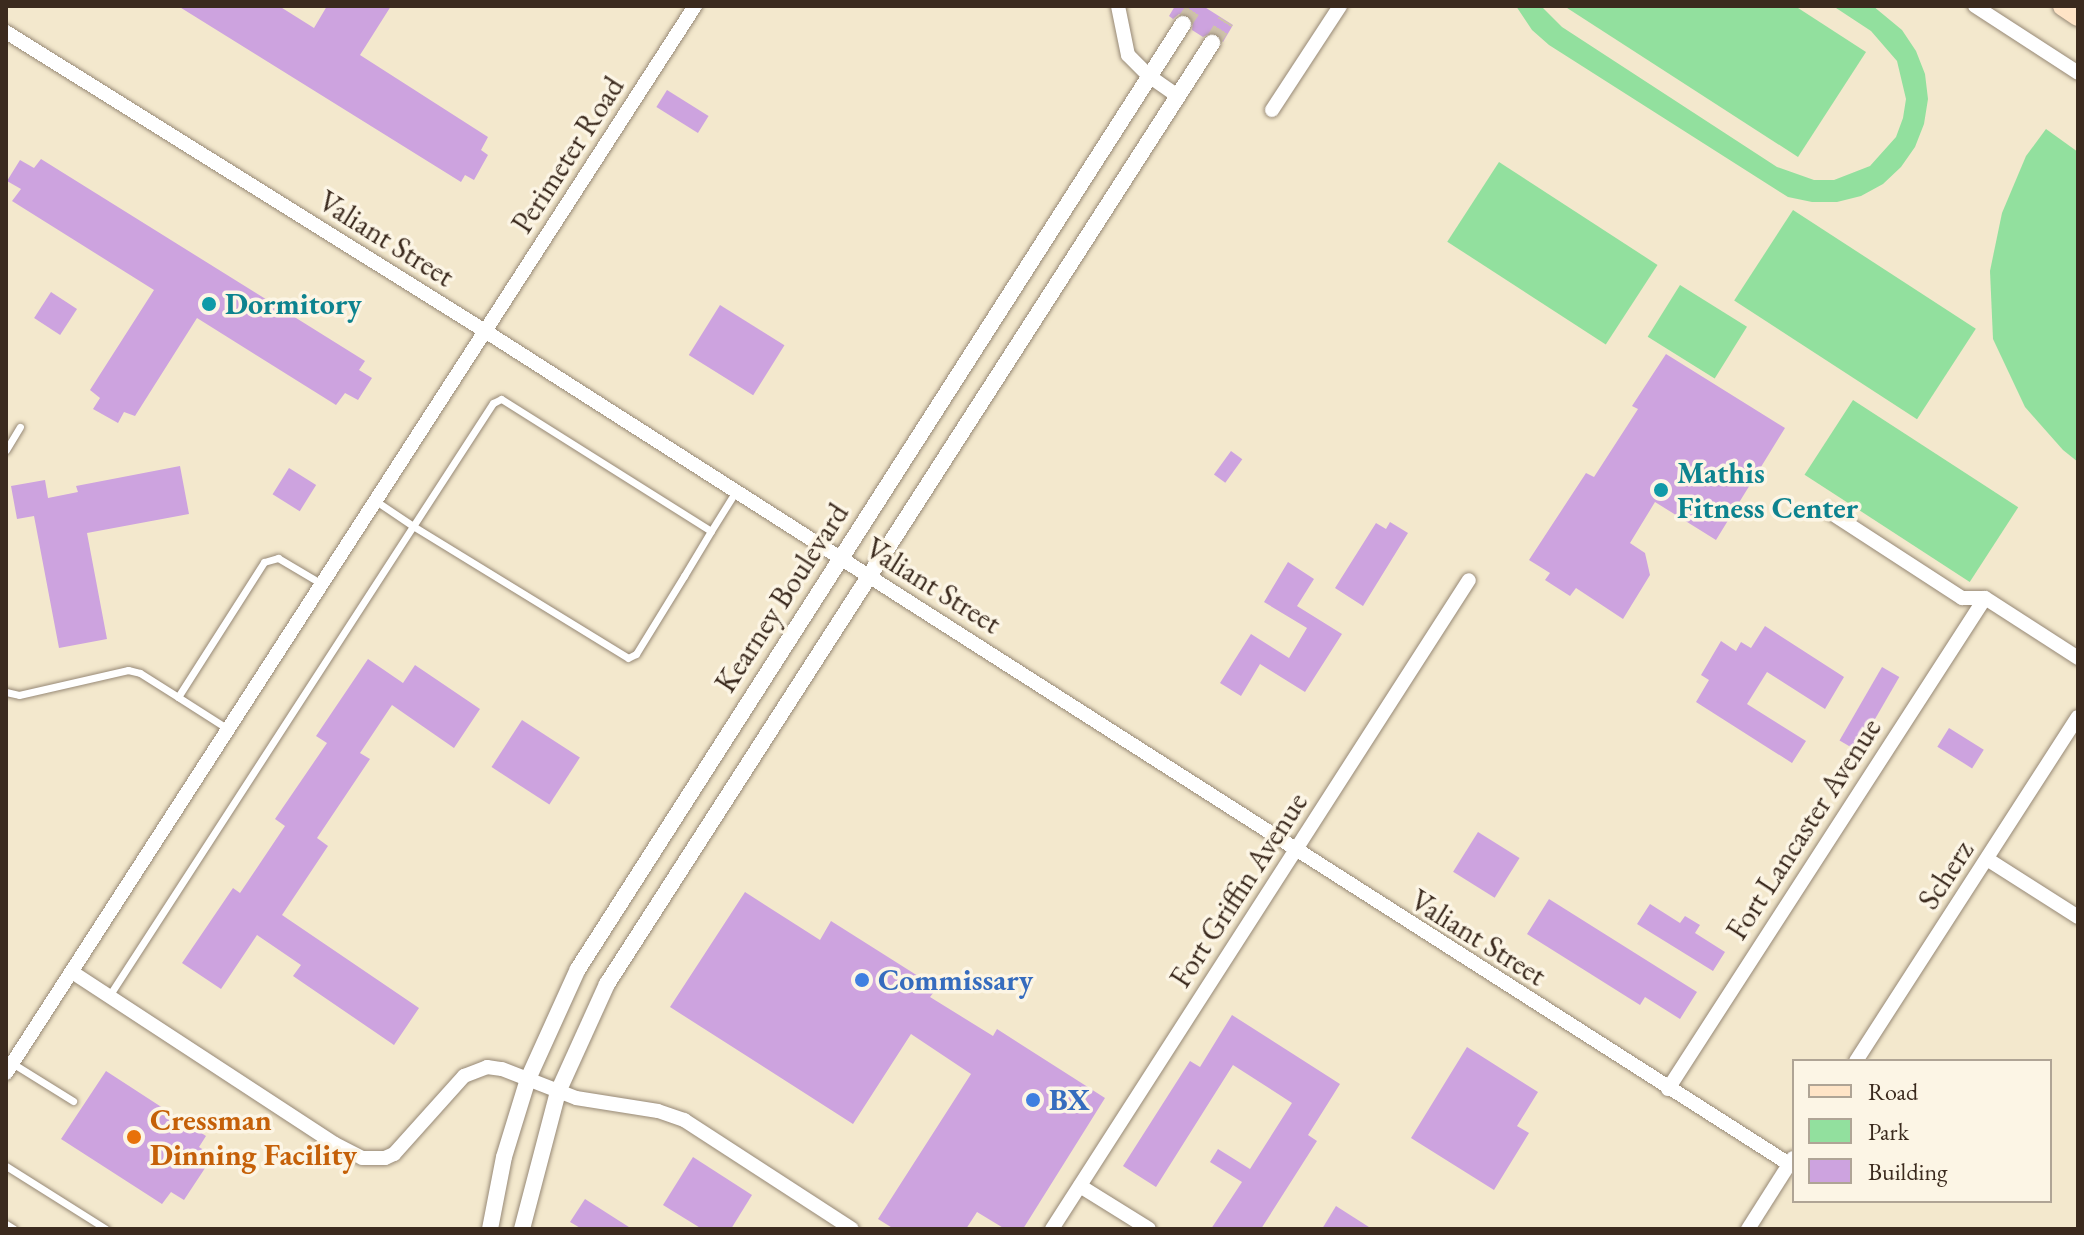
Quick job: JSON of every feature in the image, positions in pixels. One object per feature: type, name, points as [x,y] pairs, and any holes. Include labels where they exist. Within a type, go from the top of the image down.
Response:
[{"type":"main road","points":[[2063,6],[2078,16]]},
{"type":"street","name":"Perimeter Road","points":[[9,1068],[695,6]]},
{"type":"street","points":[[1118,6],[1128,55],[1149,76],[1178,96]]},
{"type":"street","points":[[1272,110],[1340,6]]},
{"type":"street","points":[[1975,6],[2078,73]]},
{"type":"street","name":"Kearney Boulevard","points":[[490,1229],[504,1157],[528,1079],[562,998],[600,932],[1183,24]]},
{"type":"street","name":"Valiant Street","points":[[6,32],[485,331],[1668,1089],[1792,1160]]},
{"type":"street","name":"Kearney Boulevard","points":[[522,1229],[558,1092],[585,1028],[613,974],[1212,43]]},
{"type":"street","points":[[1828,511],[1962,598],[1985,598],[2078,658]]},
{"type":"street","name":"Fort Griffin Avenue","points":[[1052,1229],[1469,580]]},
{"type":"street","name":"Fort Lancaster Avenue","points":[[1668,1089],[1985,598]]},
{"type":"street","name":"Scherz","points":[[1857,1059],[2078,717]]},
{"type":"street","points":[[1987,859],[2078,917]]},
{"type":"street","points":[[72,972],[335,1144],[362,1158],[385,1158],[394,1154],[464,1076],[476,1070],[502,1069],[558,1092],[658,1111],[684,1120],[852,1229]]},
{"type":"street","points":[[1748,1229],[1792,1160]]},
{"type":"street","points":[[1080,1186],[1149,1229]]},
{"type":"lane","points":[[109,996],[493,403],[501,399],[711,531]]},
{"type":"lane","points":[[6,450],[20,427]]},
{"type":"lane","points":[[376,501],[628,658],[636,654],[736,491]]},
{"type":"lane","points":[[178,697],[264,562],[278,558],[322,584]]},
{"type":"lane","points":[[6,692],[19,695],[128,670],[140,673],[228,729]]},
{"type":"lane","points":[[9,1068],[73,1101]]},
{"type":"lane","points":[[6,1166],[106,1229]]},
{"type":"lane","points":[[6,1224],[14,1229]]},
{"type":"green space","points":[[1516,6],[1541,6],[1562,27],[1777,167],[1814,180],[1834,180],[1870,166],[1896,137],[1903,118],[1906,99],[1897,61],[1871,31],[1833,6],[1873,6],[1902,30],[1916,51],[1925,74],[1928,99],[1924,124],[1915,147],[1901,167],[1883,184],[1861,196],[1837,202],[1812,202],[1788,197],[1549,45],[1532,30]]},
{"type":"green space","points":[[1564,6],[1795,6],[1866,52],[1798,157]]},
{"type":"green space","points":[[2046,129],[2078,152],[2078,462],[2063,450],[2025,407],[1993,339],[1990,271],[2002,213],[2026,156]]},
{"type":"green space","points":[[1499,162],[1658,265],[1606,345],[1447,242]]},
{"type":"green space","points":[[1793,210],[1976,329],[1917,419],[1734,301]]},
{"type":"green space","points":[[1680,285],[1747,327],[1715,379],[1648,337]]},
{"type":"green space","points":[[1853,400],[2018,507],[1970,582],[1805,475]]},
{"type":"building","points":[[178,6],[279,6],[314,28],[327,6],[391,6],[360,55],[488,137],[481,150],[488,155],[474,180],[465,175],[461,182]]},
{"type":"building","points":[[1175,6],[1203,6],[1233,25],[1223,42],[1213,32],[1203,37],[1192,30],[1193,20],[1188,14],[1179,14],[1173,19],[1169,16]]},
{"type":"building","points":[[667,90],[709,116],[698,133],[656,107]]},
{"type":"building","name":"Dormitory","points":[[41,159],[365,361],[359,370],[372,378],[358,400],[345,393],[336,405],[197,318],[135,416],[124,412],[118,423],[93,409],[100,398],[90,390],[154,290],[12,201],[21,189],[7,181],[20,160],[34,168]]},
{"type":"building","points":[[51,292],[77,309],[60,335],[34,318]]},
{"type":"building","points":[[720,305],[784,345],[753,395],[689,355]]},
{"type":"building","name":"Mathis Fitness Center","points":[[1666,354],[1785,428],[1716,540],[1655,502],[1630,543],[1645,553],[1650,575],[1623,619],[1576,588],[1570,596],[1545,580],[1550,573],[1529,560],[1586,473],[1594,477],[1638,409],[1632,406]]},
{"type":"building","points":[[1231,451],[1242,459],[1225,483],[1214,474]]},
{"type":"building","points":[[180,466],[189,514],[87,533],[107,639],[59,648],[34,516],[17,519],[11,486],[45,480],[48,498],[78,492],[76,486]]},
{"type":"building","points":[[289,468],[316,485],[300,511],[273,494]]},
{"type":"building","points":[[1390,522],[1408,533],[1363,606],[1335,588],[1376,523],[1386,529]]},
{"type":"building","points":[[1288,562],[1314,579],[1297,606],[1342,634],[1305,692],[1260,664],[1241,696],[1220,683],[1251,634],[1289,658],[1307,628],[1264,602]]},
{"type":"building","points":[[1765,626],[1844,677],[1825,709],[1767,672],[1747,704],[1806,741],[1792,763],[1696,702],[1709,680],[1701,675],[1721,641],[1736,651],[1741,642],[1751,648]]},
{"type":"building","points":[[368,659],[403,683],[415,665],[480,709],[454,748],[392,705],[360,753],[370,759],[317,838],[328,846],[282,915],[419,1008],[394,1045],[293,976],[301,965],[257,935],[221,989],[182,963],[233,888],[240,893],[285,826],[275,819],[327,743],[316,736]]},
{"type":"building","points":[[1882,667],[1899,677],[1857,751],[1840,741]]},
{"type":"building","points":[[522,720],[580,758],[549,805],[492,767]]},
{"type":"building","points":[[1949,728],[1984,750],[1972,768],[1937,747]]},
{"type":"building","points":[[1478,832],[1520,858],[1495,898],[1453,872]]},
{"type":"building","points":[[745,892],[820,940],[831,921],[937,988],[930,997],[993,1036],[997,1029],[1105,1098],[1023,1229],[1005,1229],[977,1212],[966,1229],[894,1229],[878,1219],[971,1074],[911,1034],[853,1124],[670,1007]]},
{"type":"building","points":[[1549,899],[1697,992],[1680,1019],[1645,997],[1640,1005],[1527,934]]},
{"type":"building","points":[[1650,904],[1680,923],[1685,916],[1700,925],[1695,933],[1725,952],[1713,971],[1637,924]]},
{"type":"building","points":[[1232,1015],[1340,1084],[1308,1135],[1317,1141],[1261,1229],[1211,1229],[1242,1182],[1210,1162],[1218,1149],[1250,1169],[1292,1103],[1233,1065],[1156,1187],[1123,1166],[1190,1061],[1200,1067]]},
{"type":"building","points":[[1467,1047],[1538,1092],[1517,1126],[1529,1133],[1494,1190],[1411,1138]]},
{"type":"building","name":"Cressman Dinning Facility","points":[[106,1071],[206,1136],[199,1147],[213,1156],[184,1200],[171,1192],[162,1204],[61,1139]]},
{"type":"building","points":[[693,1157],[752,1195],[731,1229],[702,1229],[663,1205]]},
{"type":"building","points":[[585,1199],[632,1229],[582,1229],[570,1222]]},
{"type":"building","points":[[1336,1206],[1372,1229],[1322,1229]]},
{"type":"tunnel","points":[[1183,24],[1195,6]]},
{"type":"tunnel","points":[[1212,43],[1226,21]]},
{"type":"place","name":"Dormitory","points":[[209,304]]},
{"type":"place","name":"Mathis Fitness Center","points":[[1661,490]]},
{"type":"place","name":"Commissary","points":[[862,980]]},
{"type":"place","name":"BX","points":[[1033,1100]]},
{"type":"place","name":"Cressman Dinning Facility","points":[[134,1137]]}]
